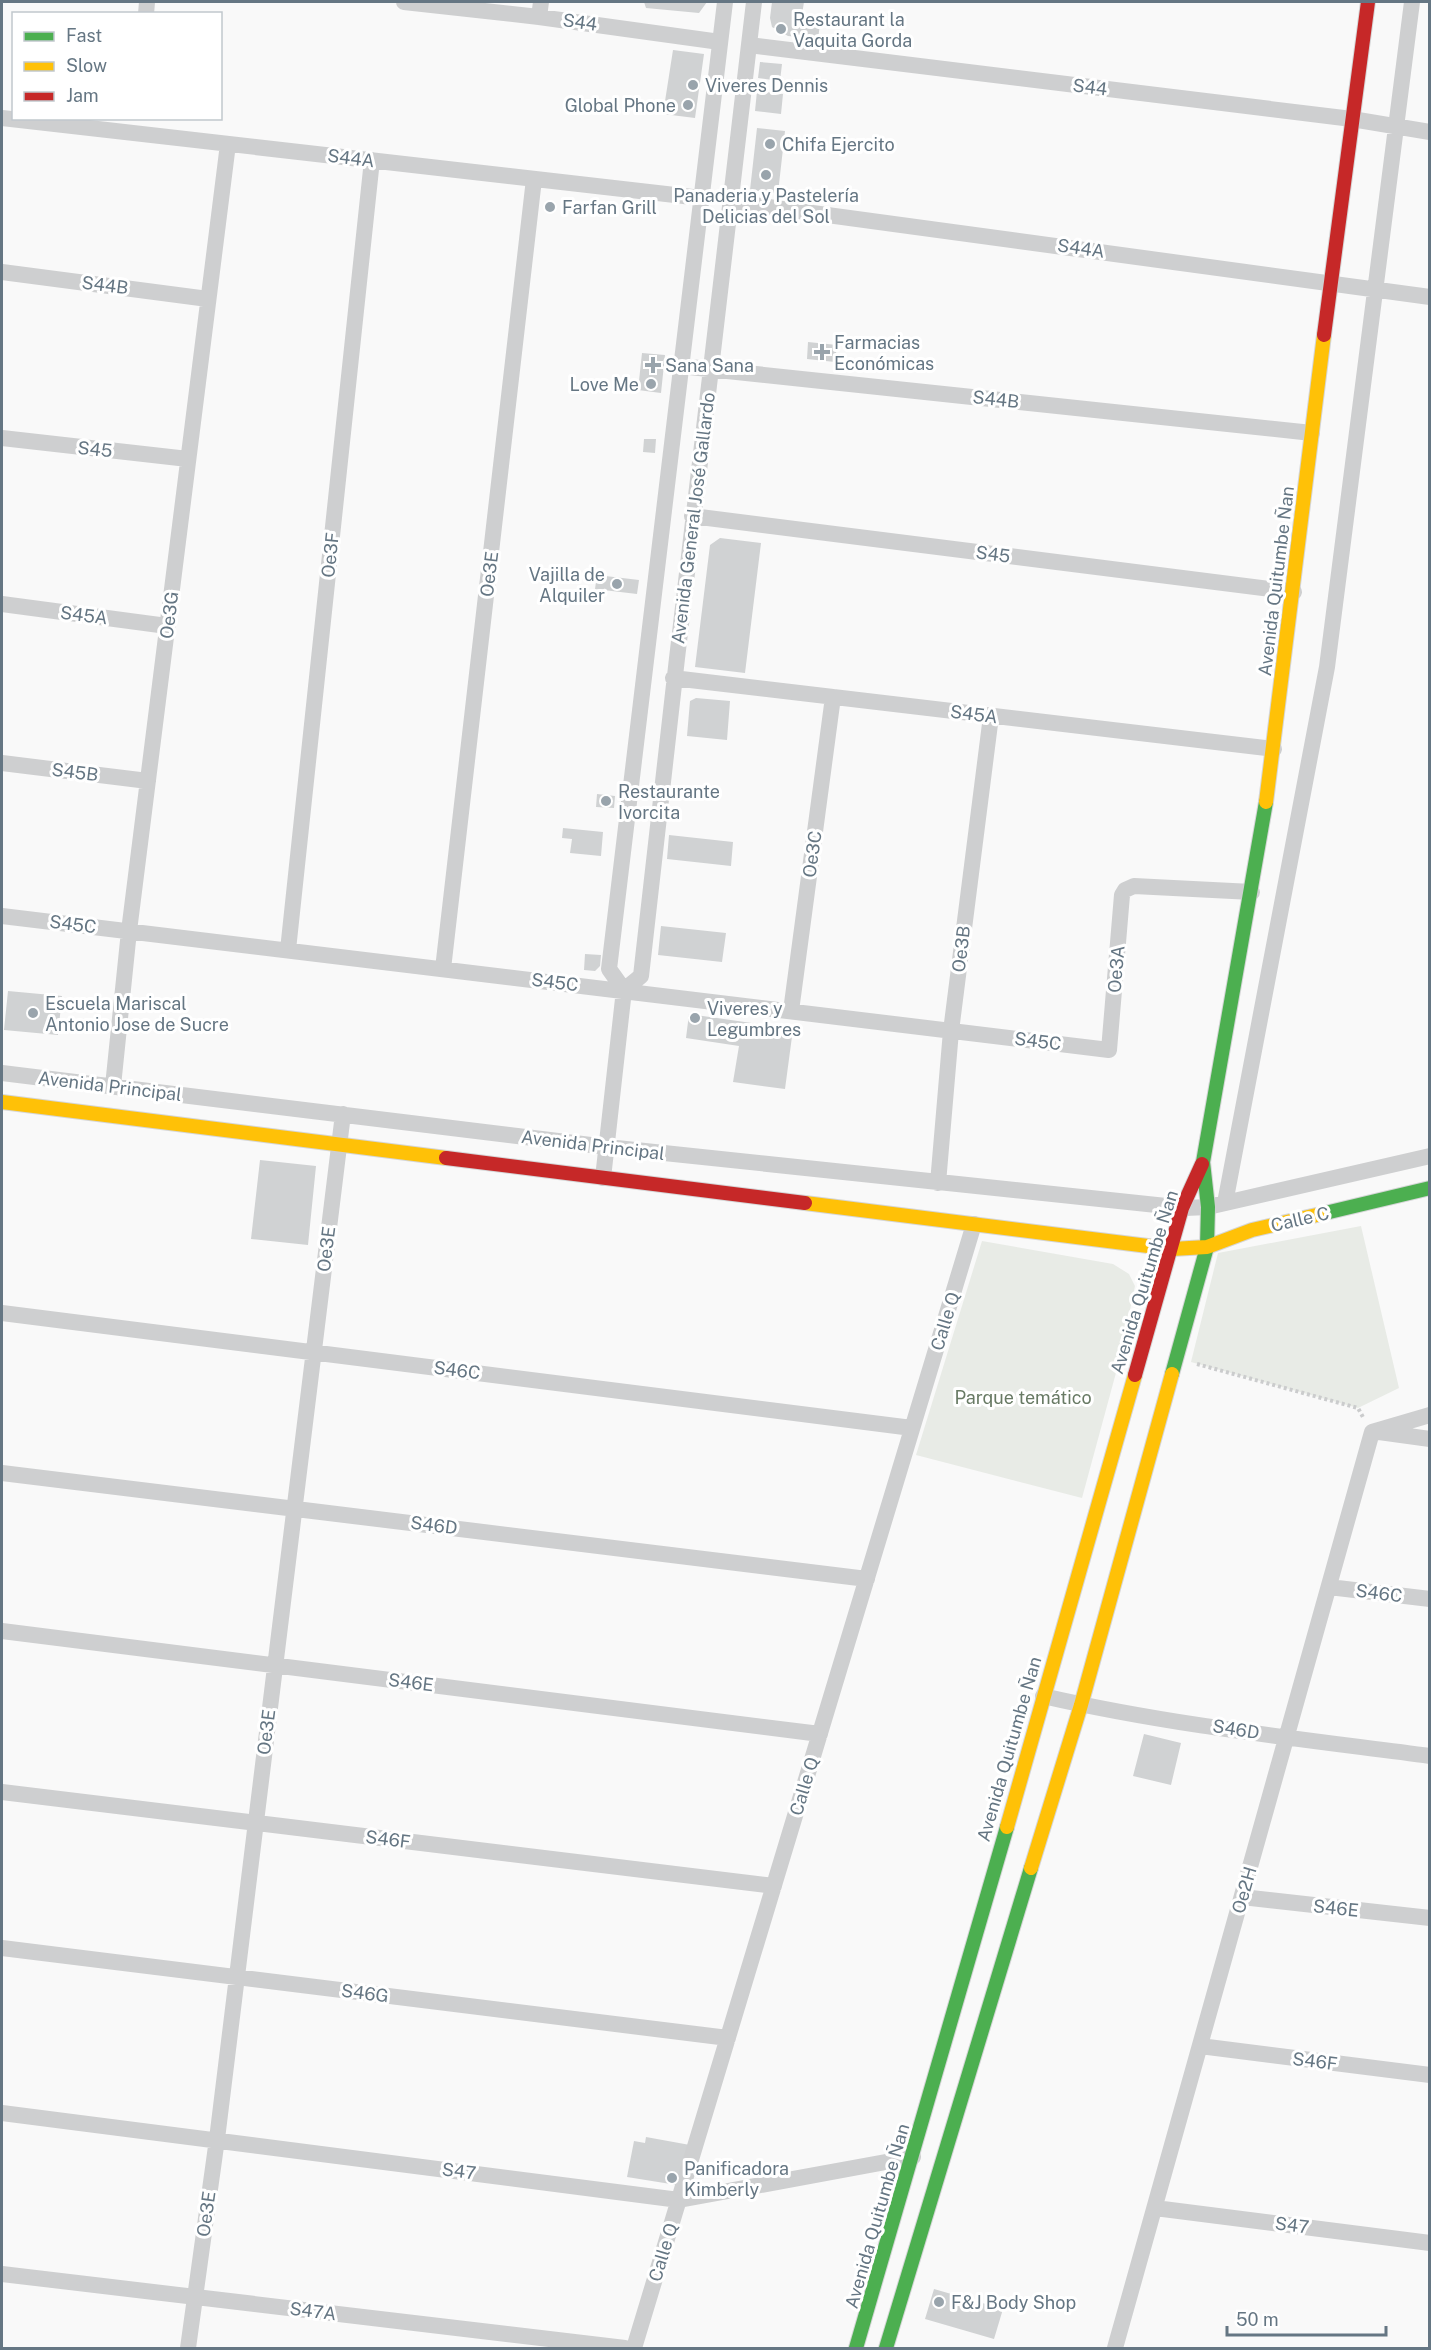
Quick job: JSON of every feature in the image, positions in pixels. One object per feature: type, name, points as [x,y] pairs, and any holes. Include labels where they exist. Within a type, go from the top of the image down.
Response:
[{"type":"street","name":"S44","points":[[404,2],[540,9],[720,42]]},
{"type":"street","name":"Avenida General José Gallardo","points":[[725,2],[609,969],[624,990],[641,976],[673,678],[712,369],[754,2]]},
{"type":"street","name":"Avenida Quitumbe Ñan","points":[[856,2349],[914,2157],[1183,1208],[1203,1162],[1252,892],[1274,749],[1330,281],[1368,2]]},
{"type":"street","points":[[1225,1203],[1327,667],[1412,2]]},
{"type":"street","name":"S44","points":[[749,45],[1352,119],[1430,132]]},
{"type":"street","name":"S44A","points":[[35,120],[134,126],[228,144],[701,198]]},
{"type":"street","name":"Oe3G","points":[[112,1086],[129,931],[228,144]]},
{"type":"street","name":"Oe3F","points":[[288,950],[372,160]]},
{"type":"street","name":"Oe3E","points":[[443,969],[534,179]]},
{"type":"street","name":"S44A","points":[[732,202],[1330,281],[1430,297]]},
{"type":"street","name":"S44B","points":[[2,272],[208,299]]},
{"type":"street","name":"S44B","points":[[681,366],[1312,433]]},
{"type":"street","name":"S45","points":[[2,438],[188,459]]},
{"type":"street","name":"S45","points":[[692,516],[1294,592]]},
{"type":"street","name":"S45A","points":[[2,604],[167,626]]},
{"type":"street","name":"S45A","points":[[673,678],[1274,749]]},
{"type":"street","name":"Oe3C","points":[[791,1011],[832,697]]},
{"type":"street","name":"Oe3B","points":[[938,1184],[951,1031],[991,716]]},
{"type":"street","name":"S45B","points":[[2,763],[148,781]]},
{"type":"street","name":"Oe3A","points":[[1109,1050],[1122,895],[1125,890],[1134,886],[1252,892]]},
{"type":"street","name":"S45C","points":[[2,916],[1109,1050]]},
{"type":"street","points":[[603,1178],[624,990]]},
{"type":"street","name":"Avenida Principal","points":[[2,1073],[607,1147],[938,1184],[1183,1208]]},
{"type":"street","name":"Avenida Principal","points":[[2,1102],[1172,1249]]},
{"type":"street","name":"Oe3E","points":[[188,2349],[217,2139],[343,1114]]},
{"type":"street","name":"Calle C","points":[[1183,1208],[1208,1207],[1430,1156]]},
{"type":"street","name":"Avenida Quitumbe Ñan","points":[[886,2349],[1082,1705],[1207,1247],[1208,1207],[1203,1162]]},
{"type":"street","name":"Calle C","points":[[1172,1249],[1207,1247],[1252,1230],[1430,1188]]},
{"type":"street","name":"Calle Q","points":[[634,2349],[974,1224]]},
{"type":"street","name":"S46C","points":[[2,1313],[912,1428]]},
{"type":"street","points":[[1372,1431],[1430,1415]]},
{"type":"street","points":[[1372,1431],[1430,1439]]},
{"type":"street","name":"Oe2H","points":[[1115,2349],[1372,1431]]},
{"type":"street","name":"S46D","points":[[2,1473],[867,1579]]},
{"type":"street","name":"S46C","points":[[1329,1587],[1430,1599]]},
{"type":"street","name":"S46E","points":[[2,1631],[820,1734]]},
{"type":"street","name":"S46D","points":[[1043,1696],[1082,1705],[1286,1737],[1430,1756]]},
{"type":"street","name":"S46F","points":[[2,1792],[774,1886]]},
{"type":"street","name":"S46E","points":[[1242,1897],[1430,1918]]},
{"type":"street","name":"S46G","points":[[2,1948],[728,2038]]},
{"type":"street","name":"S46F","points":[[1200,2046],[1430,2075]]},
{"type":"street","name":"S47","points":[[2,2113],[679,2200],[914,2157]]},
{"type":"street","name":"S47","points":[[1155,2208],[1430,2243]]},
{"type":"street","name":"S47A","points":[[2,2274],[625,2349]]},
{"type":"path","points":[[1176,1359],[1358,1408],[1372,1431]]},
{"type":"green space","points":[[1361,1226],[1399,1388],[1358,1408],[1191,1362],[1218,1253]]},
{"type":"green space","name":"Parque temático","points":[[982,1241],[1113,1264],[1129,1274],[1135,1286],[1120,1358],[1082,1498],[916,1455]]},
{"type":"building","points":[[644,2],[707,2],[699,13],[646,8]]},
{"type":"building","points":[[772,2],[804,2],[802,15],[821,17],[818,39],[788,36],[772,27],[770,18]]},
{"type":"building","points":[[673,50],[704,54],[695,118],[663,114]]},
{"type":"building","points":[[760,62],[782,64],[780,81],[758,78]]},
{"type":"building","points":[[757,91],[783,94],[781,114],[755,111]]},
{"type":"building","points":[[757,128],[785,131],[778,193],[750,190]]},
{"type":"building","name":"Farmacias Económicas","points":[[808,342],[837,345],[835,362],[807,359]]},
{"type":"building","points":[[642,353],[665,355],[661,393],[638,390]]},
{"type":"building","points":[[644,439],[656,439],[655,453],[643,452]]},
{"type":"building","points":[[720,538],[761,543],[745,673],[695,667],[710,545]]},
{"type":"building","name":"Vajilla de Alquiler","points":[[597,575],[639,580],[637,594],[595,589]]},
{"type":"building","points":[[696,698],[730,701],[727,740],[687,736],[690,701]]},
{"type":"building","name":"Restaurante Ivorcita","points":[[597,794],[615,796],[614,808],[596,807]]},
{"type":"building","points":[[563,828],[603,832],[601,856],[570,853],[572,839],[562,838]]},
{"type":"building","points":[[669,835],[733,842],[731,866],[667,859]]},
{"type":"building","points":[[661,926],[726,933],[722,962],[658,955]]},
{"type":"building","points":[[585,954],[601,955],[600,966],[595,971],[584,970]]},
{"type":"building","name":"Escuela Mariscal Antonio Jose de Sucre","points":[[8,991],[62,996],[58,1035],[4,1030]]},
{"type":"building","points":[[689,1014],[793,1029],[785,1089],[733,1082],[739,1046],[686,1038]]},
{"type":"building","points":[[260,1160],[316,1166],[308,1245],[251,1239]]},
{"type":"building","points":[[1144,1734],[1181,1743],[1171,1785],[1133,1776]]},
{"type":"building","points":[[646,2137],[690,2145],[683,2186],[627,2177],[634,2141],[645,2143]]},
{"type":"building","points":[[934,2289],[1003,2309],[994,2339],[925,2319]]},
{"type":"traffic: fast","points":[[1172,1374],[1207,1247],[1208,1207],[1203,1162],[1266,802]]},
{"type":"traffic: fast","points":[[1321,1214],[1430,1188]]},
{"type":"traffic: fast","points":[[856,2348],[1007,1827]]},
{"type":"traffic: fast","points":[[886,2348],[1031,1868]]},
{"type":"traffic: slow","points":[[1266,802],[1324,335]]},
{"type":"traffic: slow","points":[[2,1102],[446,1158]]},
{"type":"traffic: slow","points":[[805,1203],[1172,1249],[1207,1247],[1252,1230],[1321,1214]]},
{"type":"traffic: slow","points":[[1031,1868],[1081,1705],[1172,1374]]},
{"type":"traffic: slow","points":[[1007,1827],[1135,1375]]},
{"type":"traffic: jam","points":[[1324,335],[1368,2]]},
{"type":"traffic: jam","points":[[446,1158],[805,1203]]},
{"type":"traffic: jam","points":[[1135,1375],[1182,1208],[1202,1164]]},
{"type":"place","name":"Restaurant la Vaquita Gorda","points":[[781,29]]},
{"type":"place","name":"Viveres Dennis","points":[[693,85]]},
{"type":"place","name":"Global Phone","points":[[688,105]]},
{"type":"place","name":"Chifa Ejercito","points":[[770,144]]},
{"type":"place","name":"Panaderia y Pastelería Delicias del Sol","points":[[766,175]]},
{"type":"place","name":"Farfan Grill","points":[[550,207]]},
{"type":"place","name":"Farmacias Económicas","points":[[822,352]]},
{"type":"place","name":"Sana Sana","points":[[653,365]]},
{"type":"place","name":"Love Me","points":[[651,384]]},
{"type":"place","name":"Vajilla de Alquiler","points":[[617,584]]},
{"type":"place","name":"Restaurante Ivorcita","points":[[606,801]]},
{"type":"place","name":"Escuela Mariscal Antonio Jose de Sucre","points":[[33,1013]]},
{"type":"place","name":"Viveres y Legumbres","points":[[695,1018]]},
{"type":"place","name":"Panificadora Kimberly","points":[[672,2178]]},
{"type":"place","name":"F&J Body Shop","points":[[939,2302]]}]
